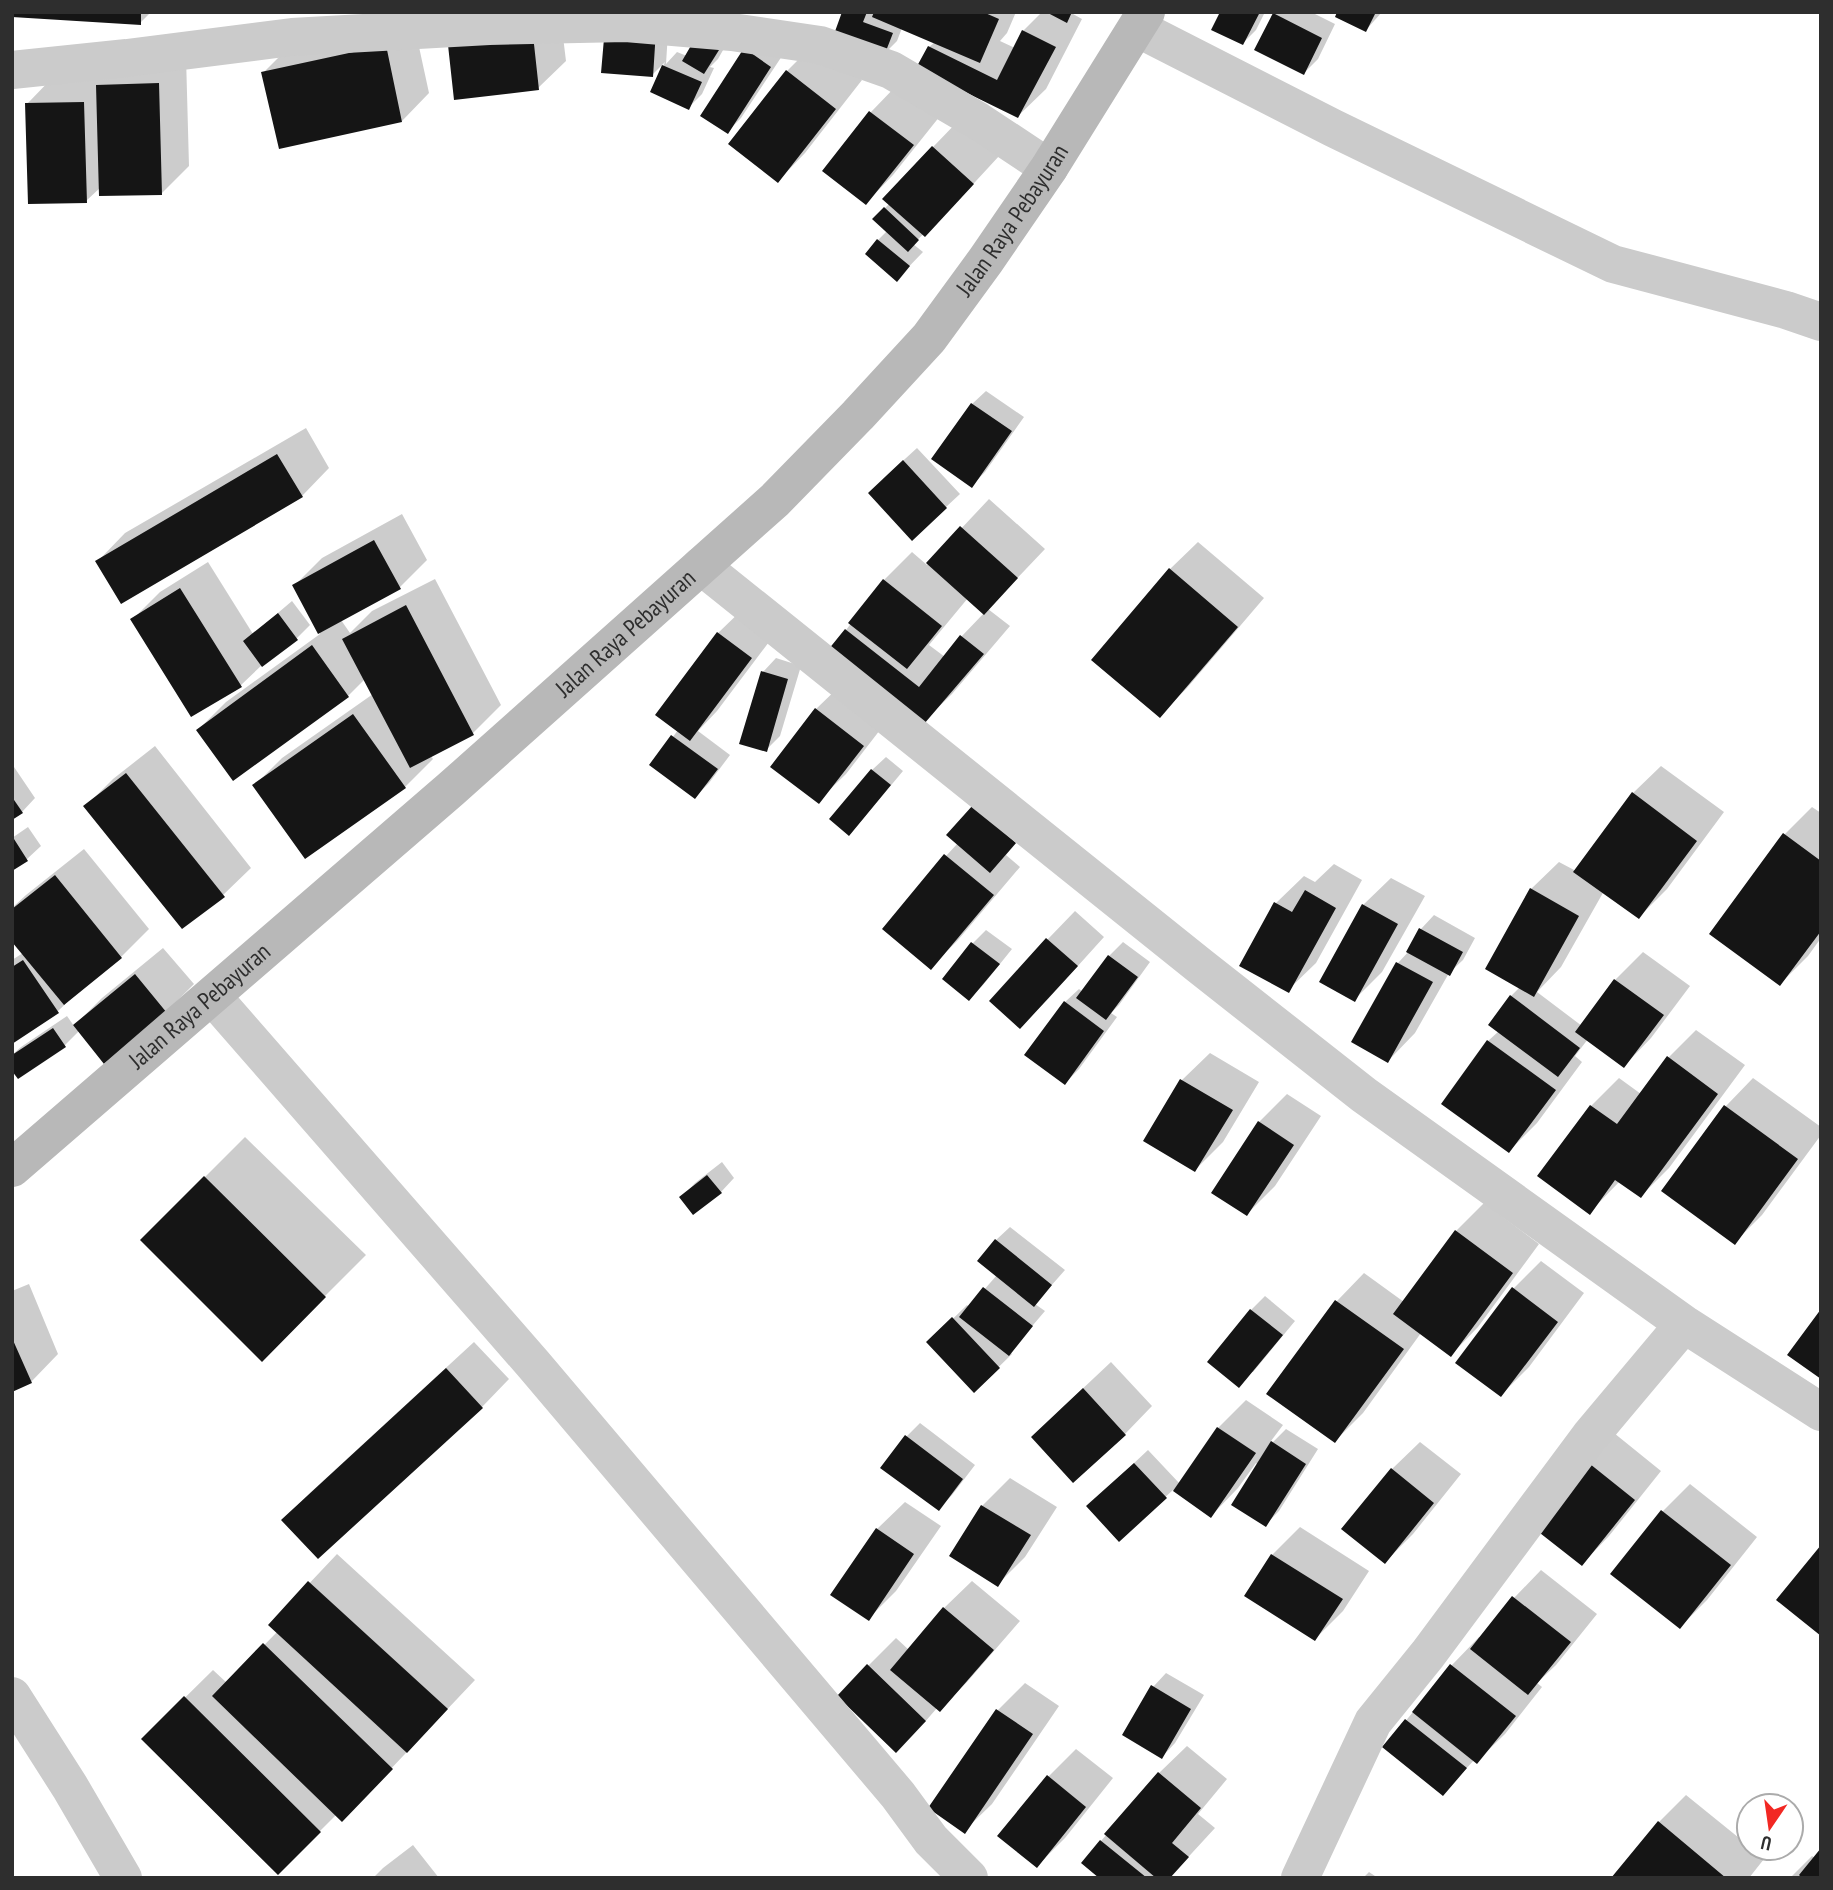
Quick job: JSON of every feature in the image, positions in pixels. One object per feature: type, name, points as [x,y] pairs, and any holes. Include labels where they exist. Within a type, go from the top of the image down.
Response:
[{"type":"main road","name":"Jalan Raya Pebayuran","points":[[12,1168],[451,789],[775,500],[929,338],[1049,168],[1141,20]]},
{"type":"street","points":[[1141,20],[1333,128],[1613,264],[1787,310],[1821,322]]},
{"type":"street","points":[[12,69],[292,37],[489,26],[626,23],[732,32],[820,45],[891,70],[978,121],[1049,168]]},
{"type":"street","points":[[701,566],[1364,1095],[1684,1324],[1821,1412]]},
{"type":"street","points":[[212,996],[534,1365],[898,1795],[931,1840],[969,1878]]},
{"type":"street","points":[[1300,1878],[1373,1723],[1428,1654],[1590,1436],[1684,1324]]},
{"type":"street","points":[[12,1696],[70,1787],[123,1878]]},
{"type":"building","points":[[12,12],[141,12],[141,25],[12,17]]},
{"type":"building","points":[[842,12],[867,12],[863,22],[893,33],[884,56],[833,37]]},
{"type":"building","points":[[874,12],[983,12],[999,19],[980,63],[872,17]]},
{"type":"building","points":[[1046,12],[1072,12],[1067,23]]},
{"type":"building","points":[[1220,12],[1260,12],[1243,45],[1211,30]]},
{"type":"building","points":[[1337,12],[1376,12],[1366,32],[1335,17]]},
{"type":"building","points":[[1273,13],[1322,38],[1304,75],[1254,50]]},
{"type":"building","points":[[605,27],[656,30],[653,77],[601,73]]},
{"type":"building","points":[[1022,30],[1056,47],[1018,118],[916,68],[928,46],[997,80]]},
{"type":"building","points":[[533,35],[539,90],[454,100],[448,45]]},
{"type":"building","points":[[696,37],[719,50],[704,74],[682,61]]},
{"type":"building","points":[[386,45],[402,122],[279,149],[261,72]]},
{"type":"building","points":[[744,48],[771,67],[728,134],[700,116]]},
{"type":"building","points":[[662,65],[702,82],[689,110],[650,92]]},
{"type":"building","points":[[786,70],[836,109],[778,183],[728,144]]},
{"type":"building","points":[[159,83],[162,195],[99,196],[96,85]]},
{"type":"building","points":[[84,102],[87,203],[28,204],[25,103]]},
{"type":"building","points":[[869,111],[914,145],[866,205],[822,171]]},
{"type":"building","points":[[932,146],[974,184],[925,237],[882,199]]},
{"type":"building","points":[[884,207],[919,240],[908,252],[872,219]]},
{"type":"building","points":[[877,239],[910,266],[897,282],[865,254]]},
{"type":"building","points":[[971,403],[1012,431],[972,488],[931,459]]},
{"type":"building","points":[[277,454],[303,497],[121,604],[95,561]]},
{"type":"building","points":[[903,460],[947,508],[912,541],[868,493]]},
{"type":"building","points":[[960,526],[1018,578],[984,615],[926,563]]},
{"type":"building","points":[[374,540],[401,589],[318,634],[292,585]]},
{"type":"building","points":[[1169,568],[1238,627],[1160,718],[1091,660]]},
{"type":"building","points":[[883,579],[942,626],[907,669],[848,623]]},
{"type":"building","points":[[180,588],[242,687],[191,717],[130,619]]},
{"type":"building","points":[[406,605],[474,735],[410,768],[342,639]]},
{"type":"building","points":[[278,613],[298,640],[262,667],[243,641]]},
{"type":"building","points":[[845,629],[919,687],[960,635],[984,654],[924,724],[828,650]]},
{"type":"building","points":[[717,632],[752,658],[690,741],[655,715]]},
{"type":"building","points":[[312,645],[349,697],[233,781],[196,730]]},
{"type":"building","points":[[761,671],[788,679],[767,752],[739,744]]},
{"type":"building","points":[[815,708],[864,746],[819,804],[770,767]]},
{"type":"building","points":[[353,714],[406,788],[305,859],[252,785]]},
{"type":"building","points":[[671,735],[718,769],[695,799],[649,765]]},
{"type":"building","points":[[871,769],[891,785],[849,836],[829,819]]},
{"type":"building","points":[[126,773],[225,897],[182,929],[83,806]]},
{"type":"building","points":[[1632,792],[1697,841],[1639,919],[1573,872]]},
{"type":"building","points":[[12,797],[23,813],[12,820]]},
{"type":"building","points":[[973,805],[1016,843],[990,873],[946,835]]},
{"type":"building","points":[[1783,833],[1821,861],[1821,931],[1780,986],[1709,934]]},
{"type":"building","points":[[14,839],[28,861],[12,871],[12,841]]},
{"type":"building","points":[[944,854],[994,895],[931,970],[882,929]]},
{"type":"building","points":[[55,875],[122,958],[64,1005],[12,942],[12,909]]},
{"type":"building","points":[[1530,888],[1579,916],[1534,997],[1485,969]]},
{"type":"building","points":[[1305,890],[1336,908],[1289,993],[1239,966],[1274,902],[1292,912]]},
{"type":"building","points":[[1362,904],[1398,924],[1355,1002],[1319,982]]},
{"type":"building","points":[[1419,928],[1463,952],[1450,976],[1406,952]]},
{"type":"building","points":[[1046,938],[1078,966],[1020,1029],[989,1001]]},
{"type":"building","points":[[971,942],[1000,964],[969,1001],[942,979]]},
{"type":"building","points":[[1108,955],[1138,977],[1106,1020],[1076,998]]},
{"type":"building","points":[[23,960],[59,1013],[12,1044],[12,967]]},
{"type":"building","points":[[1396,962],[1433,982],[1388,1063],[1351,1042]]},
{"type":"building","points":[[135,974],[167,1013],[104,1064],[73,1025]]},
{"type":"building","points":[[1614,979],[1664,1015],[1624,1068],[1575,1032]]},
{"type":"building","points":[[1510,995],[1580,1048],[1558,1077],[1488,1025]]},
{"type":"building","points":[[1064,1001],[1104,1031],[1065,1085],[1024,1055]]},
{"type":"building","points":[[53,1028],[66,1047],[18,1079],[12,1071],[12,1055]]},
{"type":"building","points":[[1487,1040],[1556,1090],[1509,1153],[1441,1104]]},
{"type":"building","points":[[1667,1056],[1718,1094],[1641,1198],[1615,1180],[1590,1215],[1537,1176],[1590,1105],[1617,1124]]},
{"type":"building","points":[[1180,1079],[1233,1110],[1195,1172],[1143,1141]]},
{"type":"building","points":[[1724,1105],[1798,1159],[1735,1245],[1661,1191]]},
{"type":"building","points":[[1258,1121],[1294,1145],[1247,1216],[1211,1193]]},
{"type":"building","points":[[707,1175],[722,1193],[693,1215],[679,1197]]},
{"type":"building","points":[[204,1176],[326,1297],[262,1362],[140,1240]]},
{"type":"building","points":[[1455,1230],[1513,1273],[1451,1357],[1393,1314]]},
{"type":"building","points":[[995,1239],[1052,1285],[1034,1307],[977,1261]]},
{"type":"building","points":[[983,1287],[1033,1326],[1009,1356],[959,1317]]},
{"type":"building","points":[[1512,1287],[1558,1322],[1501,1397],[1455,1363]]},
{"type":"building","points":[[1335,1300],[1404,1349],[1335,1443],[1266,1394]]},
{"type":"building","points":[[1250,1309],[1283,1335],[1239,1388],[1207,1362]]},
{"type":"building","points":[[1821,1309],[1821,1379],[1787,1355]]},
{"type":"building","points":[[952,1317],[1000,1368],[974,1393],[926,1342]]},
{"type":"building","points":[[12,1338],[32,1383],[12,1392]]},
{"type":"building","points":[[446,1368],[483,1408],[318,1559],[281,1520]]},
{"type":"building","points":[[1083,1388],[1126,1435],[1073,1483],[1031,1437]]},
{"type":"building","points":[[1217,1427],[1256,1453],[1211,1518],[1173,1491]]},
{"type":"building","points":[[905,1435],[963,1479],[939,1511],[880,1468]]},
{"type":"building","points":[[1271,1441],[1306,1464],[1266,1527],[1231,1505]]},
{"type":"building","points":[[1585,1460],[1635,1500],[1582,1566],[1531,1526]]},
{"type":"building","points":[[1134,1463],[1167,1498],[1119,1542],[1086,1506]]},
{"type":"building","points":[[1391,1468],[1434,1503],[1385,1564],[1341,1529]]},
{"type":"building","points":[[981,1505],[1031,1535],[998,1587],[949,1556]]},
{"type":"building","points":[[1661,1510],[1731,1565],[1680,1629],[1610,1574]]},
{"type":"building","points":[[876,1528],[914,1554],[869,1621],[830,1595]]},
{"type":"building","points":[[1821,1545],[1821,1636],[1776,1600]]},
{"type":"building","points":[[1271,1554],[1343,1599],[1315,1641],[1244,1596]]},
{"type":"building","points":[[308,1581],[448,1709],[407,1753],[268,1625]]},
{"type":"building","points":[[1512,1596],[1571,1642],[1528,1695],[1470,1649]]},
{"type":"building","points":[[943,1607],[994,1650],[940,1712],[890,1670]]},
{"type":"building","points":[[263,1643],[393,1769],[342,1822],[212,1696]]},
{"type":"building","points":[[867,1664],[926,1721],[896,1753],[837,1696]]},
{"type":"building","points":[[1450,1664],[1516,1716],[1477,1764],[1412,1712]]},
{"type":"building","points":[[1151,1685],[1191,1709],[1162,1759],[1122,1735]]},
{"type":"building","points":[[184,1696],[321,1832],[278,1875],[141,1739]]},
{"type":"building","points":[[996,1709],[1033,1734],[965,1834],[928,1808]]},
{"type":"building","points":[[1405,1719],[1467,1768],[1443,1796],[1382,1747]]},
{"type":"building","points":[[1158,1772],[1201,1808],[1172,1843],[1189,1857],[1170,1878],[1156,1878],[1104,1834]]},
{"type":"building","points":[[1047,1775],[1086,1807],[1037,1868],[997,1836]]},
{"type":"building","points":[[1658,1821],[1726,1878],[1611,1878]]},
{"type":"building","points":[[1100,1840],[1147,1878],[1099,1878],[1081,1863]]},
{"type":"building","points":[[1821,1848],[1821,1878],[1802,1878],[1799,1875]]}]
